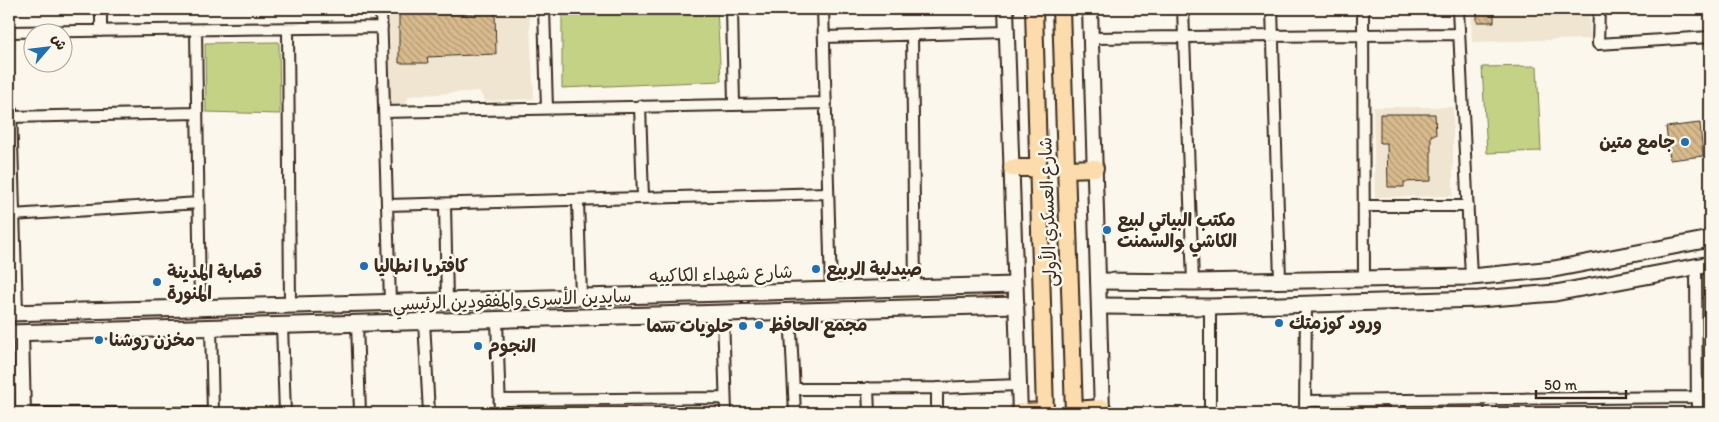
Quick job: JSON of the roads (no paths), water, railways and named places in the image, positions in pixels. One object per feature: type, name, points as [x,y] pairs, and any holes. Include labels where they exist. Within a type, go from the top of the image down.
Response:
[{"type":"main road","name":"شارع العسكري الأولى","points":[[1034,9],[1045,412]]},
{"type":"main road","name":"شارع العسكري الأولى","points":[[1062,9],[1074,412]]},
{"type":"main road","points":[[1012,168],[1038,168]]},
{"type":"main road","points":[[1067,169],[1095,168]]},
{"type":"main road","points":[[1099,281],[1193,282],[1471,277],[1554,269],[1710,239]]},
{"type":"main road","points":[[1100,306],[1210,307],[1480,299],[1555,293],[1703,266]]},
{"type":"main road","points":[[1042,280],[1070,280]]},
{"type":"main road","points":[[1171,307],[1172,282]]},
{"type":"main road","name":"شارع شهداء الكاكييه","points":[[12,312],[1015,285]]},
{"type":"main road","name":"سايدين الأسرى والمفقودين الرئيسي","points":[[15,333],[1016,305]]},
{"type":"main road","points":[[247,306],[248,326]]},
{"type":"main road","points":[[1043,307],[1070,306]]},
{"type":"main road","points":[[1074,412],[1102,411]]},
{"type":"main road","points":[[1020,413],[1045,412]]},
{"type":"street","points":[[101,9],[101,31]]},
{"type":"street","points":[[382,9],[390,302]]},
{"type":"street","points":[[544,9],[547,108]]},
{"type":"street","points":[[732,9],[734,104]]},
{"type":"street","points":[[823,9],[831,290]]},
{"type":"street","points":[[1006,9],[1020,413]]},
{"type":"street","points":[[1090,9],[1102,411]]},
{"type":"street","points":[[1183,9],[1193,282]]},
{"type":"street","points":[[1272,9],[1280,280]]},
{"type":"street","points":[[1363,9],[1364,279]]},
{"type":"street","points":[[1458,9],[1471,277]]},
{"type":"street","points":[[1599,9],[1598,44],[1710,37]]},
{"type":"street","points":[[9,32],[382,28]]},
{"type":"street","points":[[288,29],[290,305]]},
{"type":"street","points":[[196,30],[200,307]]},
{"type":"street","points":[[824,37],[1007,32]]},
{"type":"street","points":[[1091,38],[1459,34]]},
{"type":"street","points":[[912,35],[916,287]]},
{"type":"street","points":[[384,112],[826,103]]},
{"type":"street","points":[[640,106],[643,198]]},
{"type":"street","points":[[9,109],[12,312]]},
{"type":"street","points":[[9,117],[197,113]]},
{"type":"street","points":[[387,205],[828,193]]},
{"type":"street","points":[[578,200],[580,297]]},
{"type":"street","points":[[12,215],[198,204]]},
{"type":"street","points":[[445,204],[447,300]]},
{"type":"street","points":[[1364,206],[1468,206]]},
{"type":"street","points":[[1697,413],[1703,266]]},
{"type":"street","points":[[1305,413],[1306,305]]},
{"type":"street","points":[[1210,307],[1210,413]]},
{"type":"street","points":[[790,311],[795,413]]},
{"type":"street","points":[[724,313],[726,413]]},
{"type":"street","points":[[497,319],[500,413]]},
{"type":"street","points":[[424,321],[429,413]]},
{"type":"street","points":[[357,323],[360,413]]},
{"type":"street","points":[[282,325],[285,413]]},
{"type":"street","points":[[15,333],[23,413],[213,413],[211,327]]},
{"type":"street","points":[[794,389],[937,388],[1019,385]]},
{"type":"street","points":[[868,388],[869,413]]},
{"type":"street","points":[[937,388],[937,413]]},
{"type":"street","points":[[500,400],[726,398]]},
{"type":"street","points":[[1305,401],[1697,398]]},
{"type":"street","points":[[1490,413],[1491,399]]},
{"type":"street","points":[[1395,400],[1395,413]]},
{"type":"place","name":"جامع متين","points":[[1685,142]]},
{"type":"place","name":"مكتب البياتي لبيع الكاشي والسمنت","points":[[1107,230]]},
{"type":"place","name":"كافتريا انطاليا","points":[[364,266]]},
{"type":"place","name":"صيدلية الربيع","points":[[816,269]]},
{"type":"place","name":"قصابة المدينة المنورة","points":[[157,282]]},
{"type":"place","name":"ورود كوزمتك","points":[[1279,323]]},
{"type":"place","name":"مجمع الحافظ","points":[[759,325]]},
{"type":"place","name":"حلويات سما","points":[[743,326]]},
{"type":"place","name":"مخزن روشنا","points":[[99,340]]},
{"type":"place","name":"النجوم","points":[[478,346]]}]
